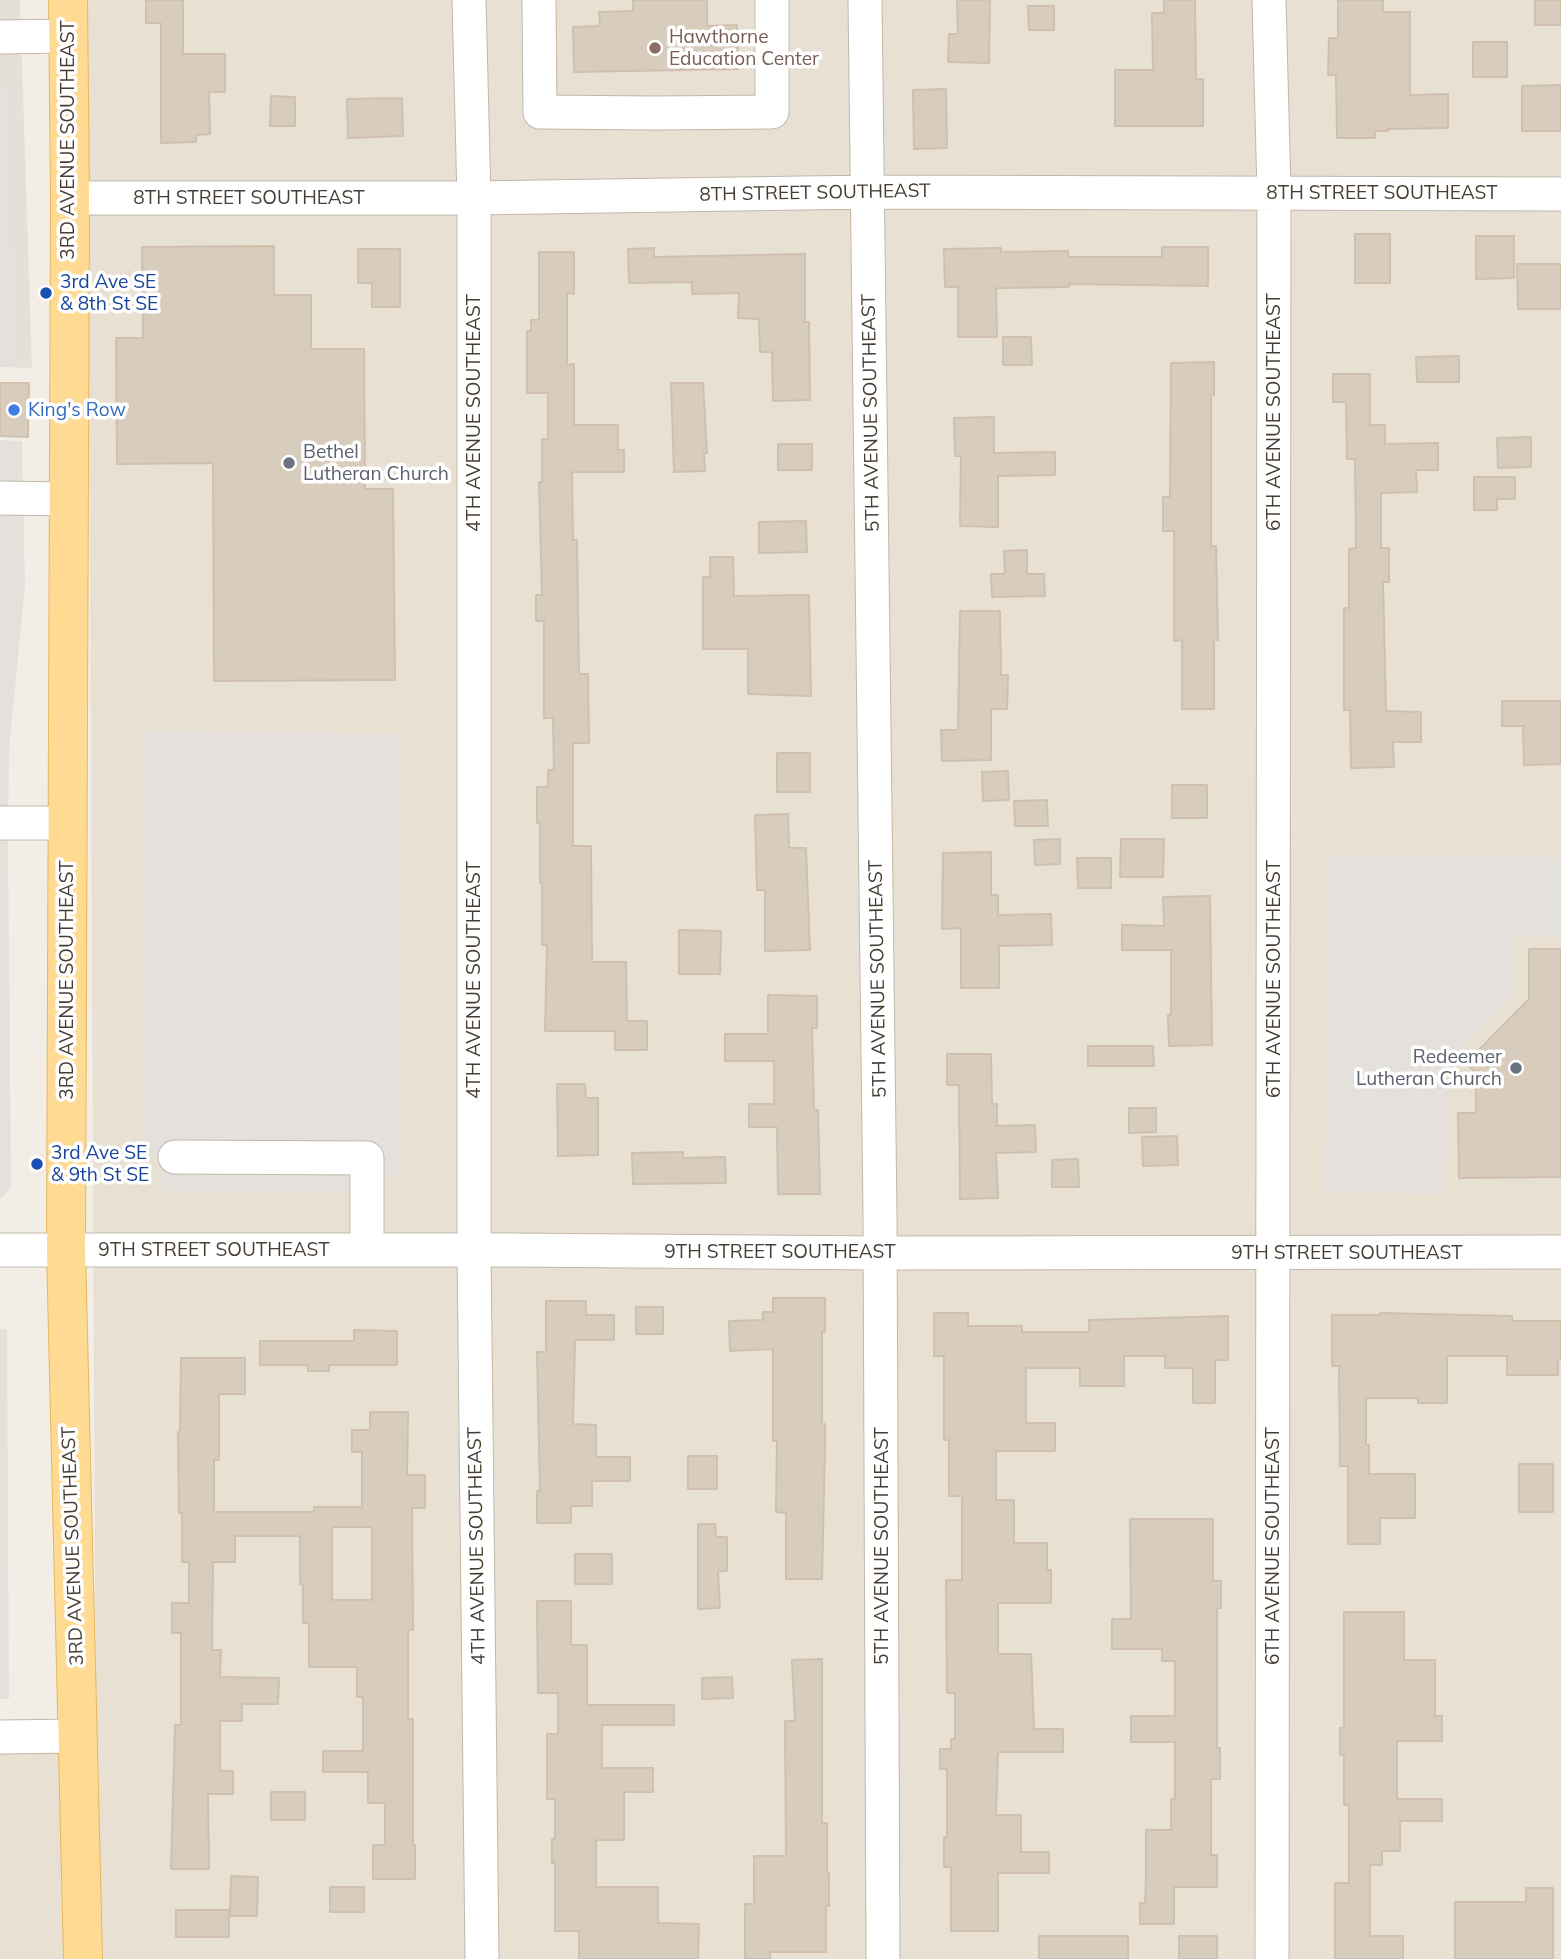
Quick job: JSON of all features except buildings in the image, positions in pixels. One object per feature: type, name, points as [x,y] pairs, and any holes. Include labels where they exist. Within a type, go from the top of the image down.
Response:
[{"type":"main road","name":"3RD AVENUE SOUTHEAST","points":[[68,18],[70,198],[66,1250],[83,1959]]},
{"type":"street","name":"4TH AVENUE SOUTHEAST","points":[[470,0],[474,198],[474,1250],[482,1959]]},
{"type":"street","points":[[539,0],[540,112],[655,113],[772,112],[772,0]]},
{"type":"street","name":"5TH AVENUE SOUTHEAST","points":[[865,0],[881,1254],[883,1959]]},
{"type":"street","name":"6TH AVENUE SOUTHEAST","points":[[1269,0],[1274,192],[1272,1959]]},
{"type":"street","points":[[0,37],[68,18]]},
{"type":"street","name":"8TH STREET SOUTHEAST","points":[[70,198],[474,198],[869,192],[1561,194]]},
{"type":"street","points":[[0,498],[67,499]]},
{"type":"street","points":[[0,823],[67,823]]},
{"type":"street","points":[[175,1157],[367,1158],[367,1250]]},
{"type":"street","name":"9TH STREET SOUTHEAST","points":[[0,1250],[474,1250],[881,1254],[1561,1252]]},
{"type":"street","points":[[0,1737],[79,1736]]},
{"type":"shaded area","points":[[0,0],[20,0],[32,368],[0,367]]},
{"type":"shaded area","points":[[87,0],[1561,0],[1561,1959],[97,1959]]},
{"type":"shaded area","points":[[0,89],[8,89],[10,367],[0,367]]},
{"type":"shaded area","points":[[0,440],[22,441],[25,586],[9,751],[11,1188],[0,1199]]},
{"type":"shaded area","points":[[141,733],[399,734],[400,1173],[367,1193],[162,1191],[162,1158],[143,1157]]},
{"type":"shaded area","points":[[1326,856],[1561,857],[1561,937],[1510,937],[1510,996],[1445,1066],[1444,1194],[1324,1193]]},
{"type":"shaded area","points":[[0,1329],[7,1329],[9,1699],[0,1699]]},
{"type":"shaded area","points":[[0,1722],[68,1722],[69,1959],[0,1959]]},
{"type":"place","name":"Hawthorne Education Center","points":[[655,48]]},
{"type":"place","name":"3rd Ave SE & 8th St SE","points":[[46,293]]},
{"type":"place","name":"King's Row","points":[[14,410]]},
{"type":"place","name":"Bethel Lutheran Church","points":[[289,463]]},
{"type":"place","name":"Redeemer Lutheran Church","points":[[1516,1068]]},
{"type":"place","name":"3rd Ave SE & 9th St SE","points":[[37,1164]]}]
